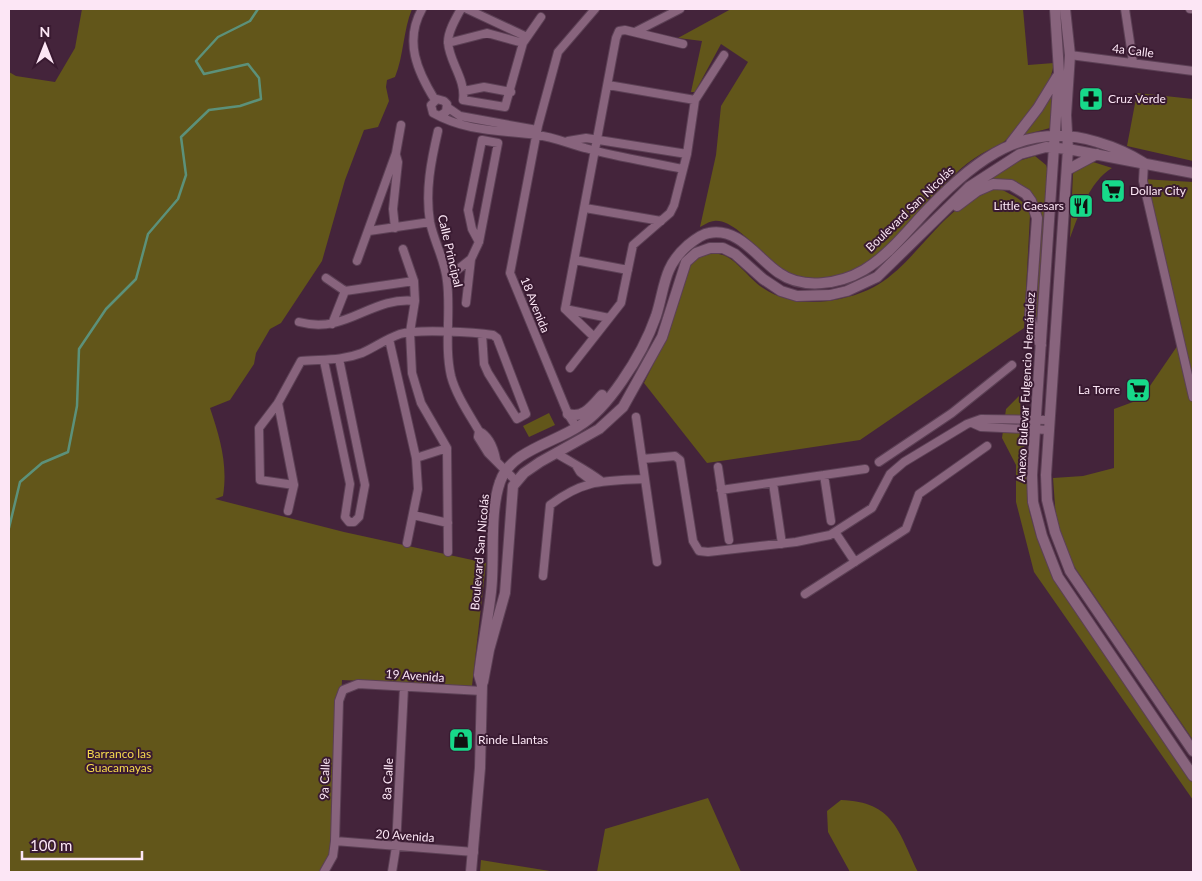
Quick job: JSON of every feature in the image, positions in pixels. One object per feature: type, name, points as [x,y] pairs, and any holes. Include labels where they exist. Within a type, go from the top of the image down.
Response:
[{"type":"main road","name":"Anexo Bulevar Fulgencio Hernández","points":[[1055,9],[1060,72],[1054,134],[1035,424],[1032,475],[1033,502],[1042,536],[1058,577],[1193,776]]},
{"type":"main road","name":"Anexo Bulevar Fulgencio Hernández","points":[[1065,9],[1070,55],[1066,115],[1068,149],[1046,475],[1047,500],[1055,532],[1070,570],[1193,751]]},
{"type":"main road","points":[[1007,147],[1034,115],[1060,72]]},
{"type":"main road","name":"Boulevard San Nicolás","points":[[471,872],[480,768],[482,688],[479,675],[491,593],[496,503],[499,483],[506,471],[529,452],[577,428],[594,414],[621,382],[640,353],[654,321],[671,263],[694,241],[707,233],[722,232],[739,239],[781,275],[799,282],[816,283],[848,278],[879,259],[967,171],[1007,147],[1032,137],[1054,134],[1068,135],[1105,145],[1132,155],[1144,163]]},
{"type":"main road","name":"Boulevard San Nicolás","points":[[482,688],[486,676],[489,650],[505,593],[511,494],[516,481],[540,462],[599,429],[623,407],[662,337],[686,262],[696,253],[710,248],[722,248],[735,254],[763,279],[782,291],[797,296],[816,297],[847,291],[877,277],[969,187],[999,165],[1020,154],[1054,147],[1098,154],[1128,162],[1144,163]]},
{"type":"main road","points":[[1067,170],[1098,154]]},
{"type":"main road","points":[[1144,163],[1193,173]]},
{"type":"main road","points":[[925,231],[944,219],[963,200],[985,186],[1002,183],[1011,185],[1026,194],[1035,209],[1037,218],[1030,316],[1034,332],[1041,346]]},
{"type":"main road","points":[[568,414],[574,416],[581,414],[601,397],[616,380],[654,321]]},
{"type":"main road","points":[[559,452],[563,446],[578,437],[579,432],[577,428]]},
{"type":"street","points":[[422,9],[415,24],[412,50],[420,73],[434,100]]},
{"type":"street","points":[[461,9],[453,25],[448,43],[464,91],[463,100],[505,107],[525,40],[541,17]]},
{"type":"street","points":[[467,9],[525,40]]},
{"type":"street","name":"18 Avenida","points":[[577,428],[568,414],[510,273],[537,130],[558,52],[595,9]]},
{"type":"street","points":[[635,32],[680,9]]},
{"type":"street","points":[[1126,9],[1133,62]]},
{"type":"street","points":[[566,309],[599,140],[616,38],[620,32],[635,32],[683,44]]},
{"type":"street","points":[[448,43],[487,34],[525,40]]},
{"type":"street","points":[[570,368],[621,303],[634,244],[670,213],[687,154],[695,100],[724,55]]},
{"type":"street","name":"4a Calle","points":[[1070,55],[1193,71]]},
{"type":"street","points":[[608,85],[695,100]]},
{"type":"street","points":[[464,91],[484,87],[510,92]]},
{"type":"street","points":[[434,100],[444,100],[447,107],[460,116],[537,130],[596,151],[683,169]]},
{"type":"street","points":[[434,100],[431,105],[432,110],[436,114],[468,127],[514,134],[537,130]]},
{"type":"street","points":[[441,115],[447,107]]},
{"type":"street","points":[[357,261],[396,153],[401,125]]},
{"type":"street","name":"Calle Principal","points":[[438,131],[428,183],[430,222],[447,278],[448,359],[452,378],[479,431],[478,437],[488,453],[516,481]]},
{"type":"street","points":[[566,141],[586,138],[687,154]]},
{"type":"street","points":[[466,303],[471,259],[479,242],[498,143],[482,140],[468,210],[472,229],[479,242]]},
{"type":"street","points":[[395,228],[393,209],[398,162],[396,153]]},
{"type":"street","points":[[1144,163],[1143,182],[1193,397]]},
{"type":"street","points":[[585,208],[661,221]]},
{"type":"street","points":[[369,231],[430,222]]},
{"type":"street","points":[[403,249],[414,281],[415,301],[410,332],[410,359],[416,389],[447,448],[448,552]]},
{"type":"street","points":[[447,278],[471,259]]},
{"type":"street","points":[[575,260],[628,270]]},
{"type":"street","points":[[326,278],[345,291],[414,281]]},
{"type":"street","points":[[332,324],[345,291]]},
{"type":"street","points":[[299,322],[319,326],[332,324],[390,302],[415,301]]},
{"type":"street","points":[[566,309],[609,318]]},
{"type":"street","points":[[566,309],[594,337]]},
{"type":"street","points":[[294,485],[260,479],[258,429],[278,403],[300,362],[339,359],[361,353],[389,339],[410,332],[490,334],[497,338],[526,414],[517,419],[484,364],[482,334]]},
{"type":"street","points":[[389,339],[416,458],[418,489],[407,544]]},
{"type":"street","points":[[324,361],[350,484],[345,517],[349,522],[354,522],[359,517],[365,485],[354,422],[339,359]]},
{"type":"street","points":[[880,462],[952,413],[1012,365]]},
{"type":"street","points":[[278,403],[294,485],[288,511]]},
{"type":"street","points":[[636,417],[657,562]]},
{"type":"street","points":[[642,459],[674,456],[680,460],[693,541],[700,551],[708,552],[782,544],[824,537],[836,532],[872,508],[890,474],[910,458],[981,419],[1049,425]]},
{"type":"street","points":[[339,426],[354,422]]},
{"type":"street","points":[[806,594],[906,529],[920,494],[987,446]]},
{"type":"street","points":[[904,447],[910,458]]},
{"type":"street","points":[[416,458],[447,448]]},
{"type":"street","points":[[559,452],[577,466],[585,468],[597,482]]},
{"type":"street","points":[[718,467],[729,540]]},
{"type":"street","points":[[721,490],[865,469]]},
{"type":"street","points":[[824,475],[831,521]]},
{"type":"street","points":[[543,576],[550,506],[576,487],[597,482],[645,479]]},
{"type":"street","points":[[773,483],[782,544]]},
{"type":"street","points":[[413,515],[448,524]]},
{"type":"street","points":[[836,532],[855,562]]},
{"type":"street","name":"19 Avenida","points":[[347,686],[358,684],[404,687],[482,688]]},
{"type":"street","name":"9a Calle","points":[[324,872],[330,862],[335,841],[339,701],[347,686]]},
{"type":"street","name":"8a Calle","points":[[392,872],[396,847],[404,687]]},
{"type":"street","name":"20 Avenida","points":[[335,841],[474,852]]},
{"type":"green space","name":"Barranco las Guacamayas","points":[[82,9],[412,9],[398,69],[395,77],[387,80],[386,87],[389,101],[378,127],[364,130],[345,180],[322,261],[281,323],[270,329],[256,353],[254,364],[230,400],[210,408],[224,462],[223,496],[215,499],[344,532],[486,563],[472,686],[342,680],[334,855],[329,872],[9,872],[9,72],[16,76],[55,82],[75,48]]},
{"type":"green space","points":[[731,9],[1023,9],[1028,65],[1054,63],[1048,84],[1029,114],[1014,131],[998,146],[977,156],[960,169],[879,253],[844,275],[827,279],[802,278],[784,271],[774,264],[743,235],[724,222],[712,221],[700,227],[716,155],[721,106],[748,62],[721,44],[695,92],[691,92],[702,41],[678,38]]},
{"type":"green space","points":[[1054,87],[1050,128],[1020,136]]},
{"type":"green space","points":[[1137,93],[1193,99],[1193,161],[1127,146]]},
{"type":"green space","points":[[1035,156],[1046,165],[1048,171],[1037,329],[1033,322],[1039,219],[1027,193],[983,184],[1012,163]]},
{"type":"green space","points":[[1090,161],[1112,168],[1097,181],[1091,190],[1081,209],[1070,238],[1073,174],[1076,168]]},
{"type":"green space","points":[[1142,179],[1193,182],[1193,740],[1067,556],[1056,519],[1053,478],[1083,476],[1114,468],[1114,409],[1141,399],[1180,342]]},
{"type":"green space","points":[[999,188],[1022,201],[1030,215],[1024,328],[860,440],[707,463],[644,383],[673,319],[685,273],[697,258],[710,254],[719,254],[727,257],[763,288],[786,299],[811,302],[841,299],[861,293],[879,284],[908,260],[949,216],[964,204],[980,194]]},
{"type":"green space","points":[[1020,395],[1021,435],[1027,456],[1029,510],[1036,535],[1066,598],[1193,783],[1193,800],[1034,572],[1016,502],[1016,465],[1002,438],[1006,409]]},
{"type":"green space","points":[[549,413],[555,425],[529,437],[523,426]]},
{"type":"green space","points":[[708,798],[741,872],[597,872],[605,829]]},
{"type":"green space","points":[[841,800],[873,806],[892,821],[918,872],[850,872],[828,832],[827,811]]},
{"type":"green space","points":[[481,860],[556,872],[480,872]]},
{"type":"waterway","points":[[9,528],[20,482],[42,463],[68,452],[77,406],[79,349],[106,309],[136,279],[148,234],[178,199],[186,175],[181,137],[209,110],[240,106],[261,99],[259,78],[248,64],[204,74],[196,61],[218,37],[250,21],[258,9]]},
{"type":"place","name":"Cruz Verde","points":[[1091,99]]},
{"type":"place","name":"Dollar City","points":[[1113,191]]},
{"type":"place","name":"Little Caesars","points":[[1081,206]]},
{"type":"place","name":"La Torre","points":[[1138,390]]},
{"type":"place","name":"Rinde Llantas","points":[[461,740]]}]
